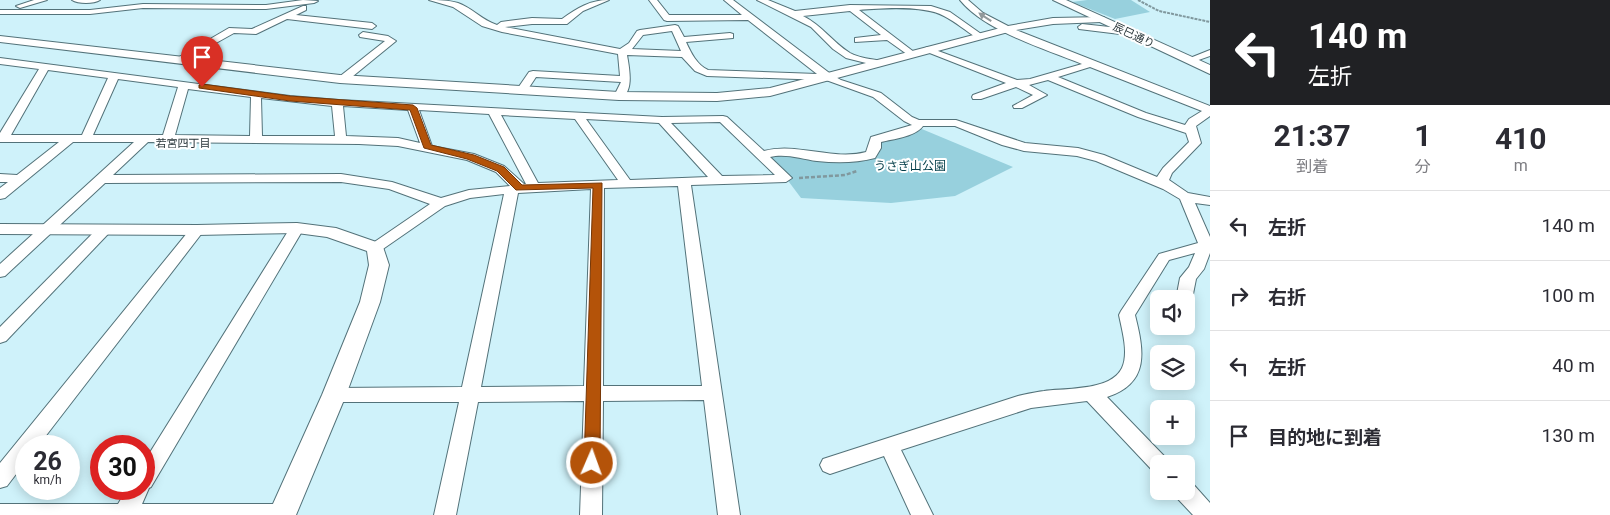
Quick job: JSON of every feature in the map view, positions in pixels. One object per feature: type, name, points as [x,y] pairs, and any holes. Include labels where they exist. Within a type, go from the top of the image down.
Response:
[{"type":"street","points":[[1,12],[43,0]]},
{"type":"street","points":[[76,0],[96,0]]},
{"type":"street","points":[[433,0],[456,5],[493,27],[622,52],[678,53],[687,55]]},
{"type":"street","points":[[493,27],[532,21],[564,22],[580,9],[603,0]]},
{"type":"street","points":[[654,0],[667,18],[749,16]]},
{"type":"street","points":[[728,0],[828,77],[837,82],[877,95],[908,119],[918,122],[956,123],[1015,145],[1078,152],[1100,158],[1167,186],[1186,197],[1200,201],[1210,201]]},
{"type":"street","points":[[761,0],[814,25],[836,47],[849,56],[878,64]]},
{"type":"street","points":[[964,0],[981,15],[1008,29],[1210,111]]},
{"type":"street","name":"辰巳通り","points":[[1058,0],[1210,70]]},
{"type":"street","points":[[1,12],[90,12],[142,6],[266,7],[314,1],[253,32],[232,30],[180,60]]},
{"type":"street","points":[[794,14],[874,6],[940,10],[980,36]]},
{"type":"street","points":[[850,7],[911,54]]},
{"type":"street","points":[[284,16],[372,26]]},
{"type":"street","points":[[0,39],[343,79],[618,96],[736,96],[770,92],[1008,29],[1046,22],[1101,19]]},
{"type":"street","points":[[1046,22],[1128,32]]},
{"type":"street","points":[[622,52],[632,45],[640,33],[675,28],[693,66],[700,71],[707,73],[828,77]]},
{"type":"street","points":[[343,79],[391,41],[385,38],[364,35]]},
{"type":"street","points":[[681,40],[730,36]]},
{"type":"street","points":[[858,40],[887,37]]},
{"type":"street","points":[[927,50],[1016,83],[1042,96],[1018,106]]},
{"type":"street","points":[[618,96],[626,79],[622,52]]},
{"type":"street","points":[[1190,60],[1210,53]]},
{"type":"street","points":[[0,61],[337,103],[579,117],[724,120],[786,178]]},
{"type":"street","points":[[977,97],[1016,83],[1032,82],[1091,64]]},
{"type":"street","points":[[2,138],[46,66]]},
{"type":"street","points":[[522,90],[533,74],[626,79]]},
{"type":"street","points":[[86,138],[115,75]]},
{"type":"street","points":[[1049,77],[1142,115],[1191,130]]},
{"type":"street","points":[[168,138],[184,84]]},
{"type":"street","points":[[256,94],[256,139]]},
{"type":"street","points":[[337,103],[341,140]]},
{"type":"street","points":[[413,108],[427,146]]},
{"type":"street","points":[[1167,186],[1162,180],[1167,171],[1195,143],[1190,126],[1194,121],[1210,111]]},
{"type":"street","points":[[444,515],[469,394],[522,188],[494,113]]},
{"type":"street","points":[[579,117],[627,184]]},
{"type":"street","points":[[662,120],[718,180]]},
{"type":"street","points":[[762,155],[777,151],[817,157],[856,159],[871,155],[875,148],[875,140],[905,132],[917,126],[918,122]]},
{"type":"street","points":[[2,138],[168,138],[398,142],[427,146],[470,157],[500,169],[522,188]]},
{"type":"street","points":[[0,196],[70,138]]},
{"type":"street","points":[[0,272],[146,138]]},
{"type":"street","points":[[0,178],[20,178]]},
{"type":"street","points":[[101,179],[341,178],[368,180],[406,188],[440,203]]},
{"type":"street","points":[[375,248],[440,203],[469,194],[522,188],[786,178]]},
{"type":"street","points":[[684,182],[729,515]]},
{"type":"street","points":[[591,515],[598,185]]},
{"type":"street","points":[[1186,197],[1209,245]]},
{"type":"street","points":[[0,229],[196,230],[297,228],[330,232],[375,248]]},
{"type":"street","points":[[155,462],[297,228]]},
{"type":"street","points":[[0,338],[104,230]]},
{"type":"street","points":[[0,479],[196,230]]},
{"type":"street","points":[[1186,290],[1188,278],[1196,269],[1209,245]]},
{"type":"street","points":[[830,465],[1018,404],[1044,398],[1078,396],[1119,385],[1131,368],[1132,338],[1127,315],[1139,294],[1164,258],[1209,245]]},
{"type":"street","points":[[0,514],[282,515],[334,395],[370,302],[378,265],[375,248]]},
{"type":"street","points":[[334,395],[712,392]]},
{"type":"street","points":[[1090,393],[1150,455]]},
{"type":"street","points":[[889,446],[922,515]]},
{"type":"street","points":[[123,515],[132,500]]},
{"type":"street","points":[[1193,500],[1207,515]]},
{"type":"path","points":[[1138,0],[1159,10],[1210,22]]},
{"type":"path","points":[[786,178],[845,175],[859,170]]},
{"type":"green space","points":[[1131,0],[1150,12],[1115,19],[1072,2]]},
{"type":"green space","name":"うさぎ山公園","points":[[917,127],[1013,167],[955,196],[891,203],[801,198],[786,178],[762,155],[789,152],[844,158],[871,155],[875,140]]},
{"type":"district","name":"若宮四丁目","points":[[183,143]]},
{"type":"route","points":[[202,87],[340,103],[413,108],[427,146],[470,157],[500,169],[520,188],[598,185],[592,463]]}]
